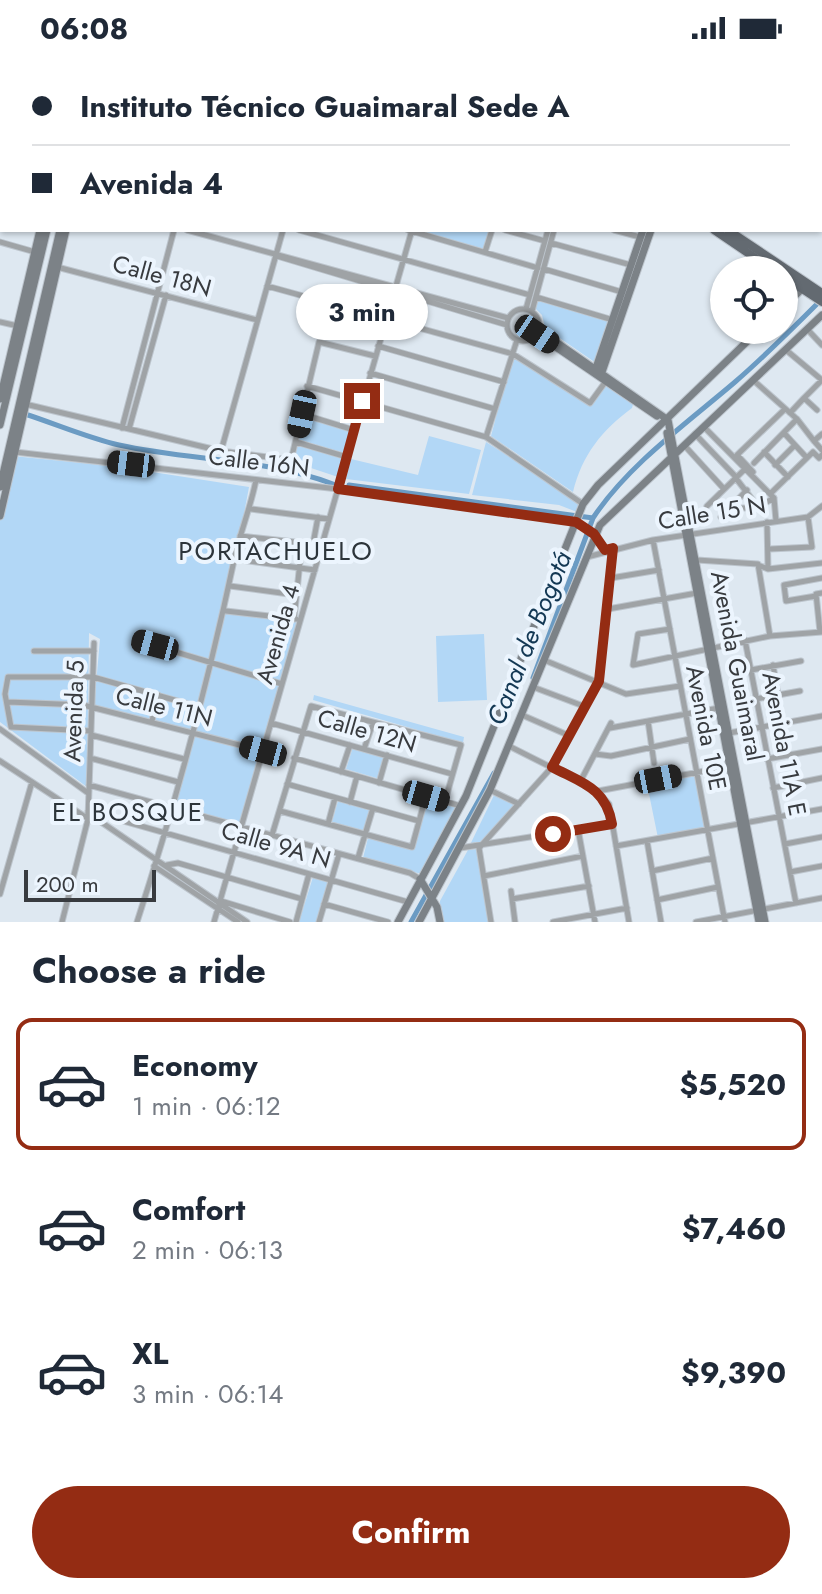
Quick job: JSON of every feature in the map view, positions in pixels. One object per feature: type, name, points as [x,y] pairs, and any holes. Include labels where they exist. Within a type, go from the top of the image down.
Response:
[{"type":"main road","points":[[0,425],[13,345],[40,232]]},
{"type":"main road","points":[[0,399],[17,355],[47,232]]},
{"type":"main road","points":[[0,516],[26,374],[60,232]]},
{"type":"main road","points":[[0,487],[25,404],[66,232]]},
{"type":"main road","points":[[599,370],[650,232]]},
{"type":"main road","points":[[717,232],[752,256]]},
{"type":"main road","points":[[599,370],[642,234]]},
{"type":"main road","points":[[742,234],[822,302]]},
{"type":"main road","points":[[798,284],[822,293]]},
{"type":"main road","points":[[798,294],[805,288]]},
{"type":"main road","points":[[398,922],[408,902],[426,891],[460,848],[490,790],[592,533],[676,450],[822,315]]},
{"type":"main road","points":[[538,332],[599,370],[666,421]]},
{"type":"main road","points":[[538,332],[666,421]]},
{"type":"main road","points":[[419,922],[426,891],[582,507],[745,344]]},
{"type":"main road","points":[[13,345],[23,360],[30,356]]},
{"type":"main road","points":[[10,372],[21,368],[26,374]]},
{"type":"main road","name":"Avenida Guaimaral","points":[[666,421],[676,450],[698,593],[762,922]]},
{"type":"main road","name":"Avenida Guaimaral","points":[[689,534],[697,560],[719,708],[727,734]]},
{"type":"main road","points":[[426,891],[437,922]]},
{"type":"street","points":[[126,428],[173,232]]},
{"type":"street","points":[[194,232],[507,322]]},
{"type":"street","points":[[221,451],[282,232]]},
{"type":"street","points":[[306,232],[613,320]]},
{"type":"street","name":"Avenida 4","points":[[214,922],[282,684],[297,620],[315,570],[410,232]]},
{"type":"street","points":[[417,232],[622,292]]},
{"type":"street","points":[[485,252],[491,232]]},
{"type":"street","points":[[512,232],[631,265]]},
{"type":"street","points":[[529,310],[550,232]]},
{"type":"street","points":[[0,242],[35,252]]},
{"type":"street","name":"Calle 18N","points":[[57,267],[257,320]]},
{"type":"street","points":[[267,286],[513,354],[590,403],[606,381]]},
{"type":"street","points":[[126,428],[166,295]]},
{"type":"street","points":[[515,310],[529,310],[539,319],[538,332],[528,341],[517,340],[510,334],[507,322],[515,310]]},
{"type":"street","points":[[0,322],[18,326]]},
{"type":"street","points":[[807,329],[822,345]]},
{"type":"street","points":[[486,437],[517,340]]},
{"type":"street","points":[[25,404],[221,451],[292,459],[319,342],[375,356]]},
{"type":"street","points":[[378,346],[504,382]]},
{"type":"street","points":[[736,456],[822,380],[785,349]]},
{"type":"street","points":[[370,373],[495,409]]},
{"type":"street","points":[[731,509],[758,507],[773,498],[788,477],[813,452],[819,458],[822,452],[797,419],[753,380]]},
{"type":"street","points":[[307,386],[486,437],[582,507]]},
{"type":"street","points":[[804,398],[817,410]]},
{"type":"street","points":[[302,414],[355,430]]},
{"type":"street","points":[[754,463],[797,419]]},
{"type":"street","points":[[704,426],[773,498],[776,521]]},
{"type":"street","points":[[784,433],[807,458]]},
{"type":"street","points":[[695,434],[736,477],[758,507]]},
{"type":"street","points":[[814,441],[822,434]]},
{"type":"street","points":[[296,442],[347,457]]},
{"type":"street","name":"Calle 16N","points":[[13,443],[256,480],[577,521],[592,533]]},
{"type":"street","points":[[775,465],[795,445]]},
{"type":"street","points":[[676,450],[724,489]]},
{"type":"street","points":[[764,452],[788,477]]},
{"type":"street","points":[[736,456],[773,498]]},
{"type":"street","points":[[707,506],[745,469]]},
{"type":"street","points":[[137,922],[226,611],[234,559],[251,509],[256,480]]},
{"type":"street","points":[[721,517],[747,490]]},
{"type":"street","points":[[768,569],[767,549],[812,547],[808,517],[822,506]]},
{"type":"street","points":[[251,509],[329,519]]},
{"type":"street","points":[[240,536],[313,544],[318,517]]},
{"type":"street","name":"Calle 15 N","points":[[584,559],[605,550],[653,540],[808,517]]},
{"type":"street","points":[[767,522],[770,549]]},
{"type":"street","points":[[592,533],[605,550]]},
{"type":"street","name":"Avenida 10E","points":[[653,540],[724,919]]},
{"type":"street","points":[[226,611],[297,620],[296,595],[302,543]]},
{"type":"street","points":[[479,848],[552,767],[599,681],[613,548]]},
{"type":"street","points":[[234,559],[315,570]]},
{"type":"street","points":[[697,560],[758,564],[768,569],[822,563]]},
{"type":"street","points":[[758,564],[770,636]]},
{"type":"street","points":[[611,578],[659,570]]},
{"type":"street","points":[[670,629],[638,634],[633,665],[745,640],[821,632],[819,595],[786,601],[784,585],[822,578]]},
{"type":"street","points":[[230,586],[296,595]]},
{"type":"street","points":[[608,609],[698,593]]},
{"type":"street","points":[[136,640],[282,684]]},
{"type":"street","name":"Avenida 11A E","points":[[745,640],[796,903]]},
{"type":"street","name":"Avenida 5","points":[[62,922],[88,814],[94,643]]},
{"type":"street","points":[[34,651],[94,651]]},
{"type":"street","points":[[544,660],[626,694],[680,686]]},
{"type":"street","points":[[751,670],[801,661]]},
{"type":"street","points":[[773,665],[778,695]]},
{"type":"street","points":[[184,759],[91,733],[11,727],[5,689],[11,675],[93,677],[199,707]]},
{"type":"street","points":[[533,687],[586,707]]},
{"type":"street","points":[[756,699],[800,691]]},
{"type":"street","points":[[152,721],[158,695]]},
{"type":"street","name":"Calle 11N","points":[[8,702],[91,707],[263,751]]},
{"type":"street","points":[[272,835],[311,706],[461,745],[445,801]]},
{"type":"street","points":[[580,782],[611,726],[719,708]]},
{"type":"street","points":[[522,715],[570,736]]},
{"type":"street","points":[[727,734],[822,716]]},
{"type":"street","points":[[648,721],[654,763]]},
{"type":"street","name":"Calle 12N","points":[[271,723],[452,774]]},
{"type":"street","points":[[364,749],[373,723]]},
{"type":"street","points":[[0,729],[89,794]]},
{"type":"street","points":[[595,754],[611,756],[690,739]]},
{"type":"street","points":[[341,772],[350,745]]},
{"type":"street","points":[[509,746],[598,791],[609,804],[629,922]]},
{"type":"street","points":[[767,759],[822,749]]},
{"type":"street","points":[[379,783],[387,755]]},
{"type":"street","points":[[90,758],[178,782]]},
{"type":"street","points":[[294,758],[461,806]]},
{"type":"street","points":[[0,761],[157,857],[247,922]]},
{"type":"street","points":[[598,791],[733,765]]},
{"type":"street","points":[[350,802],[357,776]]},
{"type":"street","points":[[773,788],[822,778]]},
{"type":"street","points":[[0,894],[32,782]]},
{"type":"street","points":[[287,784],[419,821]]},
{"type":"street","points":[[89,785],[410,873],[426,891]]},
{"type":"street","points":[[490,790],[519,804]]},
{"type":"street","points":[[280,811],[412,847],[426,796]]},
{"type":"street","points":[[327,824],[335,798]]},
{"type":"street","points":[[358,858],[373,808]]},
{"type":"street","points":[[616,846],[822,809]]},
{"type":"street","name":"Calle 9A N","points":[[88,814],[164,832],[408,902]]},
{"type":"street","points":[[460,848],[479,848],[612,824]]},
{"type":"street","points":[[578,829],[595,922]]},
{"type":"street","points":[[785,844],[822,837]]},
{"type":"street","points":[[647,841],[661,922]]},
{"type":"street","points":[[479,848],[491,922]]},
{"type":"street","points":[[319,922],[339,853]]},
{"type":"street","points":[[484,876],[583,856]]},
{"type":"street","points":[[652,871],[713,858]]},
{"type":"street","points":[[167,865],[175,863],[228,876],[302,899]]},
{"type":"street","points":[[154,866],[220,904],[238,922]]},
{"type":"street","points":[[790,872],[822,866]]},
{"type":"street","points":[[296,922],[309,874]]},
{"type":"street","points":[[512,899],[589,886]]},
{"type":"street","points":[[657,900],[718,887]]},
{"type":"street","points":[[511,891],[515,922]]},
{"type":"street","points":[[696,922],[822,898]]},
{"type":"street","points":[[220,904],[290,922]]},
{"type":"street","points":[[324,904],[388,922]]},
{"type":"street","points":[[553,922],[627,908]]},
{"type":"shaded area","points":[[422,232],[488,232],[484,249]]},
{"type":"shaded area","points":[[536,300],[610,322],[596,363],[545,328],[542,315],[535,308]]},
{"type":"shaded area","points":[[512,356],[590,405],[606,383],[634,401],[632,408],[611,425],[595,444],[582,466],[573,492],[491,436]]},
{"type":"shaded area","points":[[303,417],[350,430],[344,453],[297,439]]},
{"type":"shaded area","points":[[429,436],[481,450],[469,494],[346,479],[351,459],[418,475]]},
{"type":"shaded area","points":[[486,442],[577,500],[580,503],[577,512],[559,505],[472,495]]},
{"type":"shaded area","points":[[297,444],[343,458],[338,477],[293,462]]},
{"type":"shaded area","points":[[13,456],[120,467],[249,487],[226,610],[301,620],[243,825],[175,805],[193,734],[94,707],[100,639],[89,633],[87,787],[0,722],[0,517]]},
{"type":"shaded area","points":[[484,634],[487,700],[438,702],[436,636]]},
{"type":"shaded area","points":[[314,695],[464,737],[463,743],[313,700]]},
{"type":"shaded area","points":[[353,747],[386,757],[380,779],[346,769]]},
{"type":"shaded area","points":[[696,774],[707,828],[658,838],[647,784]]},
{"type":"shaded area","points":[[495,793],[516,804],[479,846],[469,847]]},
{"type":"shaded area","points":[[427,799],[457,807],[425,875],[363,858],[368,838],[412,850]]},
{"type":"shaded area","points":[[338,801],[371,810],[366,831],[332,822]]},
{"type":"shaded area","points":[[478,849],[490,922],[440,922],[440,901],[468,850]]},
{"type":"shaded area","points":[[313,877],[331,881],[318,922],[299,922]]},
{"type":"waterway","name":"Canal de Bogotá","points":[[533,678],[593,518],[607,499],[641,462],[746,372],[820,301]]},
{"type":"waterway","points":[[25,414],[119,445],[254,464],[333,484]]},
{"type":"waterway","points":[[349,485],[593,518]]},
{"type":"waterway","name":"Canal de Bogotá","points":[[411,922],[494,773]]},
{"type":"district","name":"PORTACHUELO","points":[[276,551]]},
{"type":"district","name":"EL BOSQUE","points":[[128,812]]},
{"type":"route","points":[[362,401],[338,489],[576,522],[594,534],[605,550],[613,548],[599,681],[552,767],[598,791],[609,804],[612,824],[553,834]]}]
